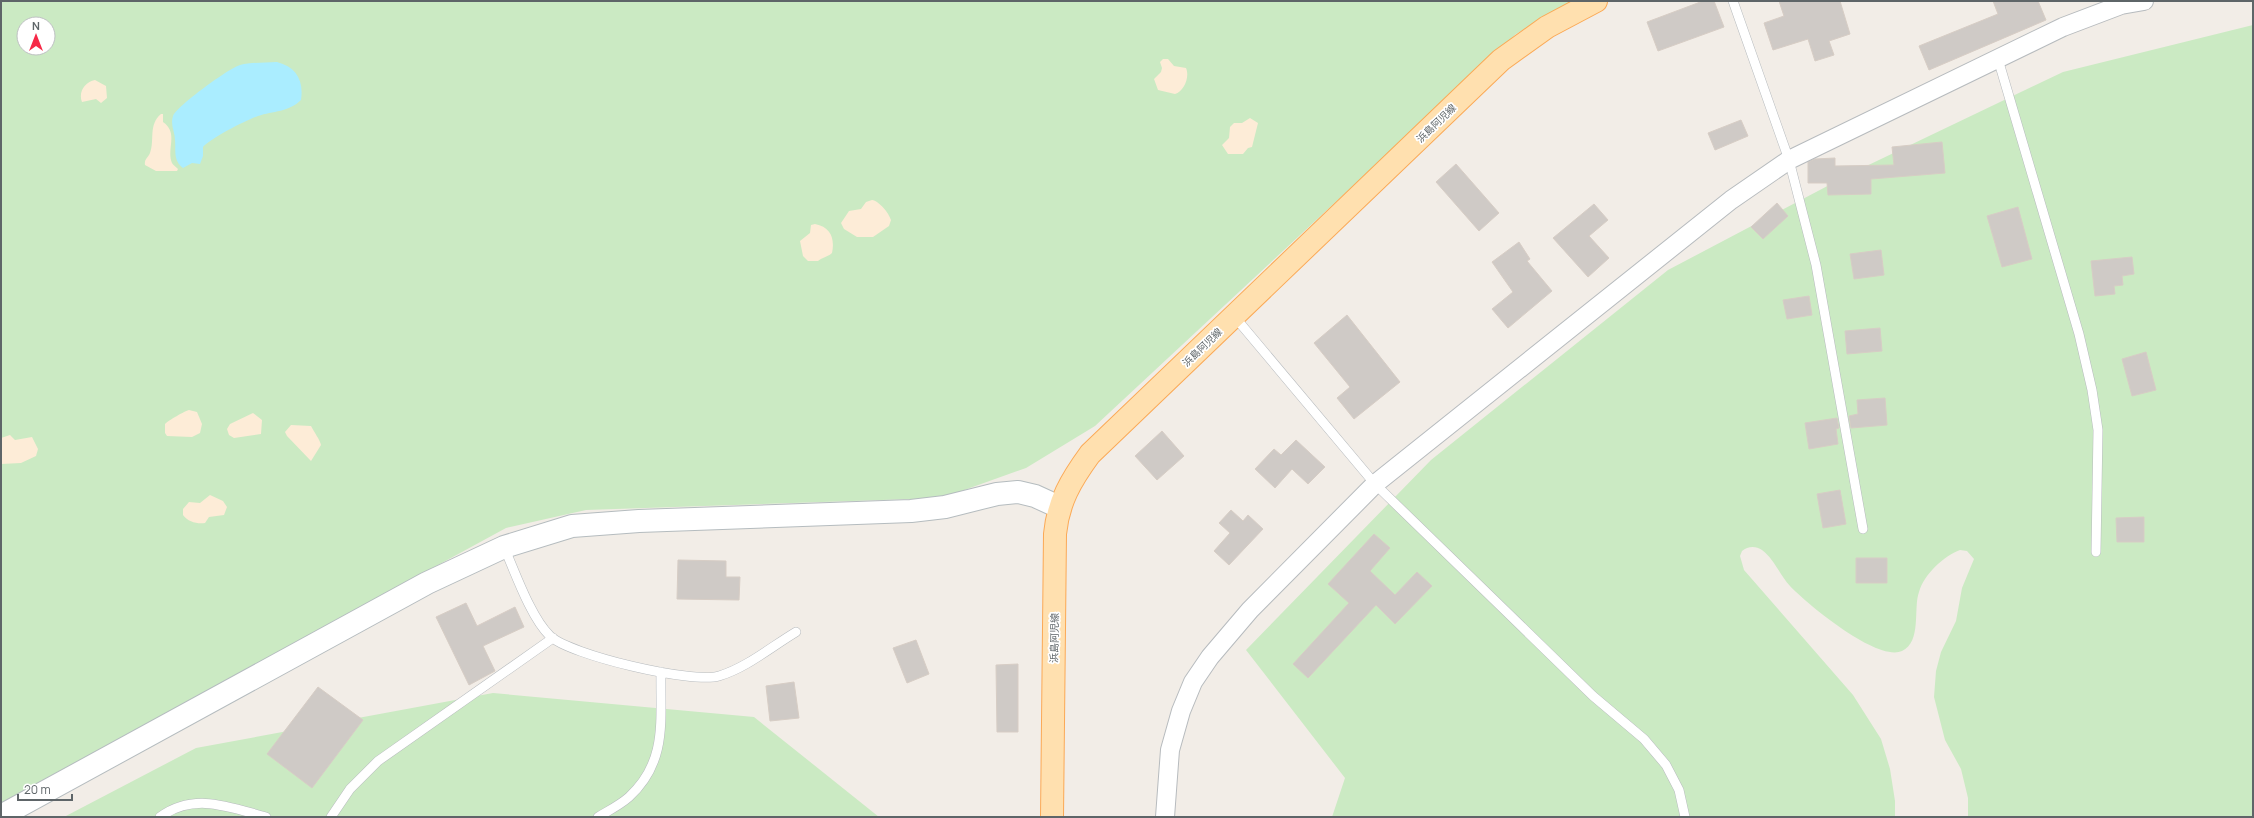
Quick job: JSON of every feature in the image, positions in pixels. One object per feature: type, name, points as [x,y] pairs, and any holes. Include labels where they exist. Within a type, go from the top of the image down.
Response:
[{"type":"main road","name":"浜島阿児線","points":[[1052,817],[1055,534],[1059,507],[1071,480],[1090,454],[1501,60],[1548,27],[1596,1]]},
{"type":"street","points":[[1165,817],[1170,750],[1181,711],[1193,682],[1226,636],[1375,484],[1731,200],[1789,160],[2063,28],[2121,5],[2144,1]]},
{"type":"street","points":[[1,816],[427,584],[504,547],[572,526],[639,521],[911,511],[945,507],[997,494],[1018,492],[1035,496],[1059,507]]},
{"type":"lane","points":[[1733,1],[1789,160],[1816,265],[1863,529]]},
{"type":"lane","points":[[1998,59],[2079,334],[2092,390],[2098,430],[2096,552]]},
{"type":"lane","points":[[1234,316],[1375,484],[1593,696],[1644,739],[1666,766],[1679,790],[1686,817]]},
{"type":"lane","points":[[504,547],[540,624],[553,638],[582,653],[661,672],[699,678],[718,676],[735,670],[796,632]]},
{"type":"lane","points":[[331,817],[350,789],[378,761],[553,638]]},
{"type":"lane","points":[[598,817],[627,798],[639,787],[655,760],[660,745],[661,672]]},
{"type":"lane","points":[[160,817],[174,808],[200,802],[216,803],[266,817]]},
{"type":"green space","points":[[1,1],[1573,1],[1516,34],[1095,426],[1026,468],[942,498],[586,510],[506,528],[1,803]]},
{"type":"green space","points":[[2253,25],[2253,817],[1968,817],[1968,798],[1961,769],[1945,740],[1934,697],[1936,671],[1941,652],[1956,621],[1962,588],[1974,559],[1967,551],[1960,550],[1935,566],[1925,579],[1919,592],[1917,599],[1915,633],[1912,640],[1908,647],[1902,651],[1891,652],[1876,648],[1860,640],[1826,617],[1790,586],[1773,562],[1762,550],[1752,547],[1742,551],[1740,556],[1744,570],[1853,695],[1881,739],[1890,769],[1895,801],[1895,817],[1332,817],[1345,778],[1246,650],[1431,460],[1668,270],[1856,171],[2063,72]]},
{"type":"green space","points":[[493,693],[754,717],[879,817],[64,817],[196,748]]},
{"type":"sand","points":[[1163,59],[1168,59],[1174,66],[1186,68],[1187,79],[1181,90],[1175,94],[1158,90],[1154,79],[1161,72],[1162,68],[1160,62]]},
{"type":"sand","points":[[95,80],[106,86],[107,98],[101,103],[96,99],[82,102],[81,95],[83,88],[91,81]]},
{"type":"sand","points":[[161,114],[163,114],[163,122],[168,126],[170,131],[170,152],[172,164],[178,169],[177,171],[156,171],[145,165],[145,161],[150,153],[154,123]]},
{"type":"sand","points":[[1250,118],[1258,123],[1252,147],[1248,148],[1243,154],[1228,154],[1222,145],[1229,138],[1230,127],[1234,123],[1242,123]]},
{"type":"sand","points":[[872,200],[881,205],[888,214],[891,220],[889,226],[873,237],[857,237],[844,229],[841,223],[849,211],[861,209],[866,202]]},
{"type":"sand","points":[[815,224],[825,228],[831,234],[833,248],[832,253],[822,259],[818,261],[808,261],[803,256],[800,241],[810,233],[811,225]]},
{"type":"sand","points":[[189,410],[197,412],[202,424],[200,433],[192,437],[167,436],[165,433],[165,424]]},
{"type":"sand","points":[[253,413],[262,420],[261,434],[234,438],[229,435],[227,429],[230,424]]},
{"type":"sand","points":[[291,425],[311,426],[318,438],[321,445],[311,461],[287,436],[285,432]]},
{"type":"sand","points":[[10,435],[15,440],[32,437],[38,449],[36,456],[21,463],[1,464],[1,438]]},
{"type":"sand","points":[[210,495],[223,501],[227,507],[224,515],[209,517],[205,523],[196,523],[190,521],[183,515],[183,509],[189,502],[200,503]]},
{"type":"water","points":[[277,62],[289,67],[297,75],[301,86],[301,100],[291,107],[253,118],[221,134],[203,147],[203,156],[200,164],[192,163],[183,168],[176,159],[175,137],[172,122],[173,116],[177,111],[204,88],[225,73],[240,65],[249,63]]},
{"type":"building","points":[[1703,1],[1714,1],[1724,27],[1658,51],[1647,22]]},
{"type":"building","points":[[1779,1],[1840,1],[1850,34],[1829,41],[1834,55],[1815,61],[1808,39],[1773,50],[1764,23],[1784,16]]},
{"type":"building","points":[[1993,1],[2038,1],[2046,20],[1929,70],[1919,46],[1998,14]]},
{"type":"building","points":[[1741,120],[1748,136],[1715,150],[1708,133]]},
{"type":"building","points":[[1942,142],[1945,173],[1871,179],[1871,194],[1828,195],[1827,183],[1808,183],[1808,162],[1815,159],[1835,158],[1835,166],[1894,165],[1892,147]]},
{"type":"building","points":[[1456,164],[1499,213],[1479,231],[1436,182]]},
{"type":"building","points":[[1777,203],[1788,216],[1763,239],[1751,227]]},
{"type":"building","points":[[1594,204],[1608,220],[1589,236],[1609,258],[1588,277],[1553,238]]},
{"type":"building","points":[[2018,207],[2032,259],[2002,267],[1987,216]]},
{"type":"building","points":[[1519,242],[1530,259],[1527,261],[1552,291],[1508,328],[1492,309],[1513,292],[1492,262]]},
{"type":"building","points":[[1881,250],[1884,275],[1854,279],[1850,254]]},
{"type":"building","points":[[2132,257],[2134,274],[2122,276],[2123,285],[2114,286],[2115,294],[2095,296],[2091,261]]},
{"type":"building","points":[[1809,296],[1812,315],[1787,319],[1783,300]]},
{"type":"building","points":[[1347,315],[1400,382],[1354,419],[1337,398],[1350,387],[1314,343]]},
{"type":"building","points":[[1880,328],[1882,351],[1847,354],[1845,331]]},
{"type":"building","points":[[2146,352],[2156,390],[2132,396],[2122,359]]},
{"type":"building","points":[[1885,398],[1887,425],[1851,428],[1849,416],[1858,414],[1857,400]]},
{"type":"building","points":[[1837,418],[1839,428],[1836,429],[1838,444],[1809,449],[1805,423]]},
{"type":"building","points":[[1162,431],[1184,456],[1157,480],[1135,456]]},
{"type":"building","points":[[1296,440],[1325,467],[1308,484],[1292,469],[1275,488],[1255,469],[1274,449],[1281,455]]},
{"type":"building","points":[[1840,490],[1846,524],[1823,528],[1817,494]]},
{"type":"building","points":[[1231,510],[1243,521],[1248,515],[1263,529],[1229,565],[1214,551],[1230,533],[1219,523]]},
{"type":"building","points":[[2144,517],[2144,542],[2117,542],[2116,518]]},
{"type":"building","points":[[1374,534],[1390,548],[1370,571],[1395,595],[1417,572],[1432,586],[1395,624],[1376,605],[1308,678],[1293,664],[1349,603],[1328,584]]},
{"type":"building","points":[[1856,558],[1887,558],[1887,583],[1856,583]]},
{"type":"building","points":[[678,560],[726,561],[726,577],[740,577],[739,600],[677,599]]},
{"type":"building","points":[[466,603],[477,626],[515,607],[524,627],[483,646],[495,671],[469,685],[436,617]]},
{"type":"building","points":[[916,640],[929,674],[907,683],[893,648]]},
{"type":"building","points":[[1018,664],[1018,732],[997,732],[996,665]]},
{"type":"building","points":[[794,682],[799,718],[770,721],[766,686]]},
{"type":"building","points":[[318,687],[363,720],[312,788],[267,754]]}]
